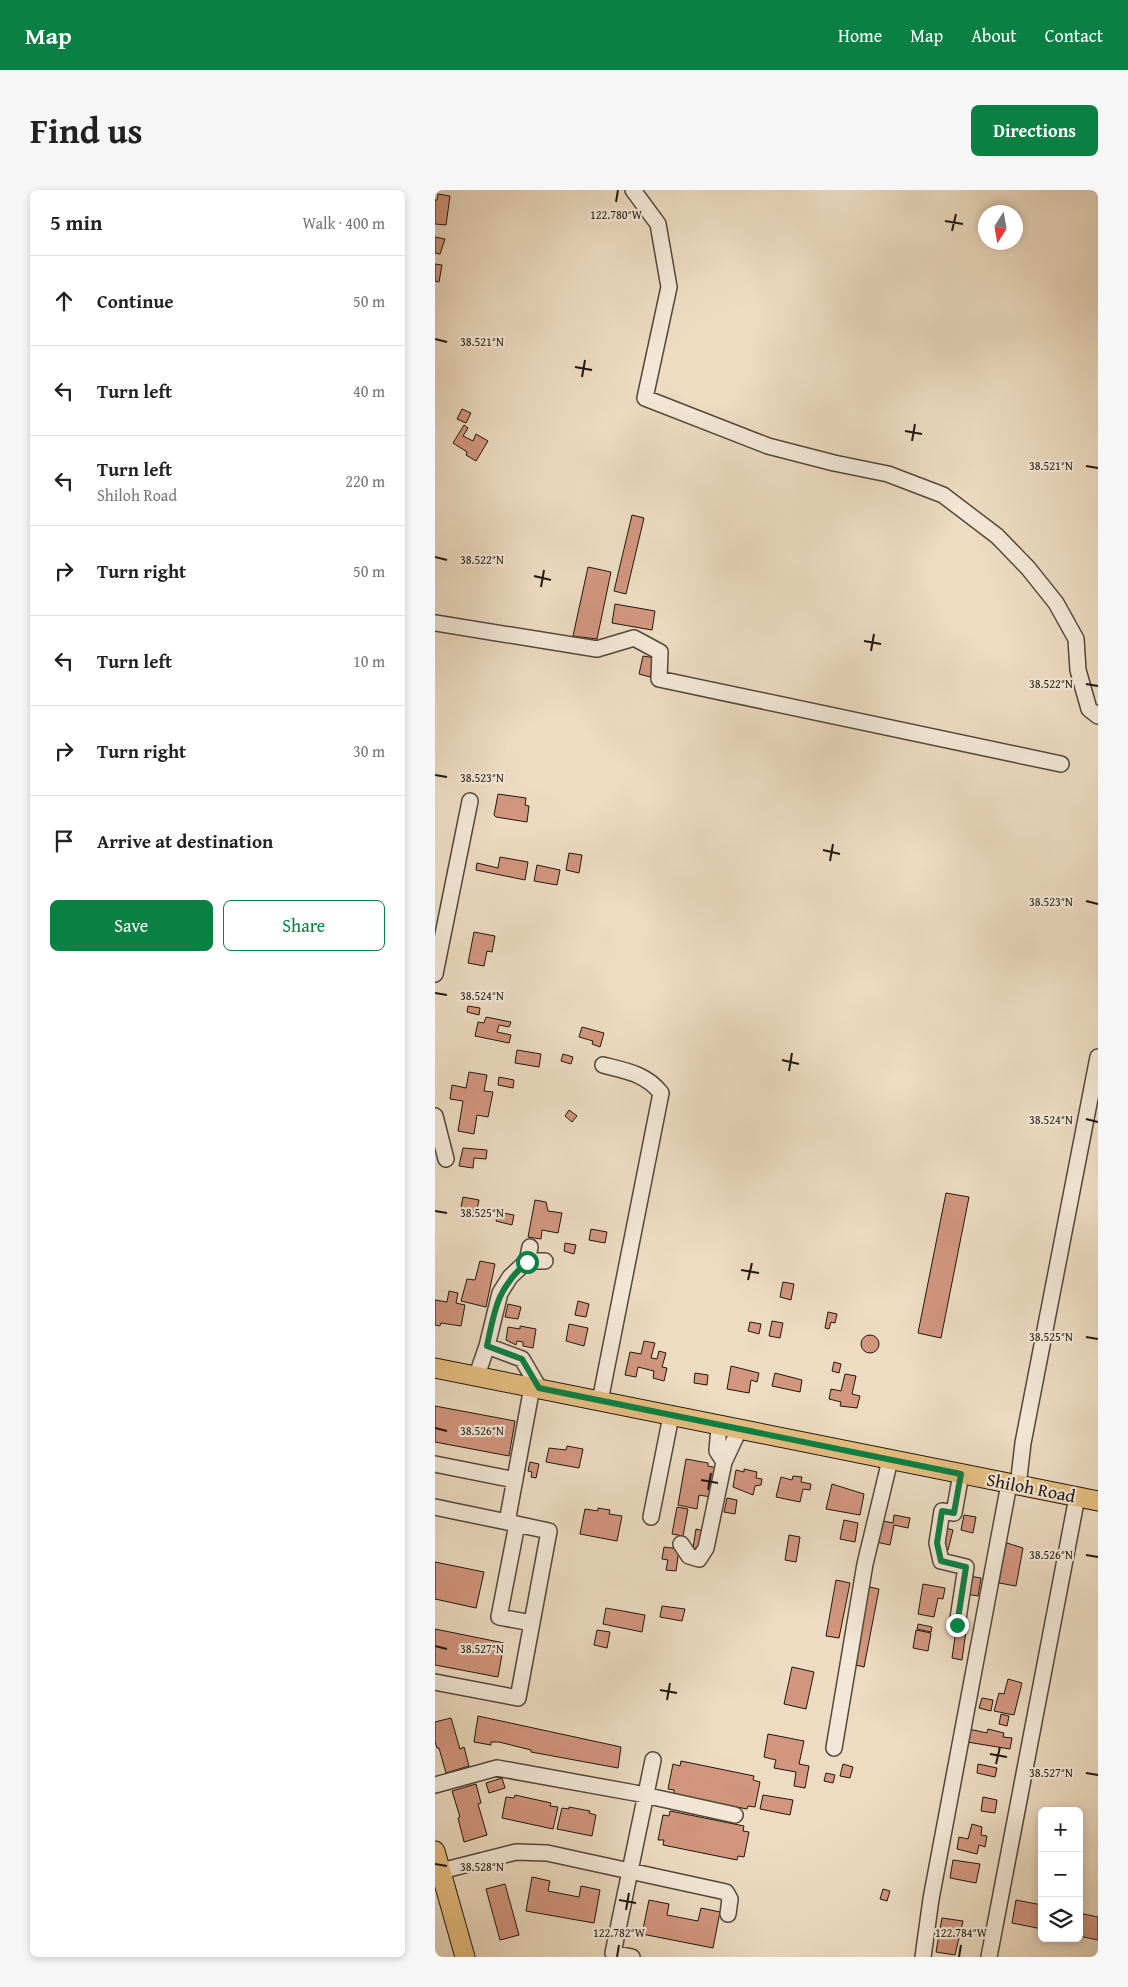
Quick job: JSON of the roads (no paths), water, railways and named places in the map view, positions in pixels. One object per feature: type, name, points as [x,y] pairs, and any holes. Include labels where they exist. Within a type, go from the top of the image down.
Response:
[{"type":"main road","name":"Shiloh Road","points":[[435,1368],[1098,1501]]},
{"type":"main road","points":[[435,1851],[465,1957]]},
{"type":"street","points":[[633,190],[658,224],[669,287],[645,398],[768,446],[834,464],[887,474],[943,495],[997,536],[1028,568],[1056,602],[1075,639],[1078,670],[1089,709],[1098,716]]},
{"type":"street","points":[[435,623],[597,649],[635,638],[660,652],[659,679],[1061,764]]},
{"type":"street","points":[[435,974],[471,801]]},
{"type":"street","points":[[923,1957],[933,1889],[1023,1443],[1098,1057]]},
{"type":"street","points":[[600,1401],[661,1093],[653,1083],[638,1073],[603,1065]]},
{"type":"street","points":[[435,1116],[446,1159]]},
{"type":"street","points":[[477,1376],[487,1346],[500,1294],[510,1277],[528,1254],[545,1261]]},
{"type":"street","points":[[487,1346],[522,1359],[535,1388],[515,1480],[512,1523],[499,1616],[532,1623]]},
{"type":"street","points":[[651,1517],[671,1416]]},
{"type":"street","points":[[719,1426],[717,1451],[724,1462]]},
{"type":"street","points":[[681,1544],[689,1556],[699,1559],[706,1548],[724,1462],[739,1430]]},
{"type":"street","points":[[834,1748],[865,1564],[890,1460]]},
{"type":"street","points":[[435,1464],[515,1480]]},
{"type":"street","points":[[957,1625],[966,1567],[941,1561],[937,1543],[942,1511],[954,1513],[961,1474]]},
{"type":"street","points":[[989,1957],[1077,1497]]},
{"type":"street","points":[[435,1507],[549,1531],[518,1698],[435,1682]]},
{"type":"street","points":[[632,1957],[613,1953],[653,1760]]},
{"type":"street","points":[[435,1785],[497,1768],[647,1796],[735,1816]]},
{"type":"street","points":[[441,1871],[484,1858],[516,1852],[547,1853],[725,1892],[730,1899],[728,1914]]}]
